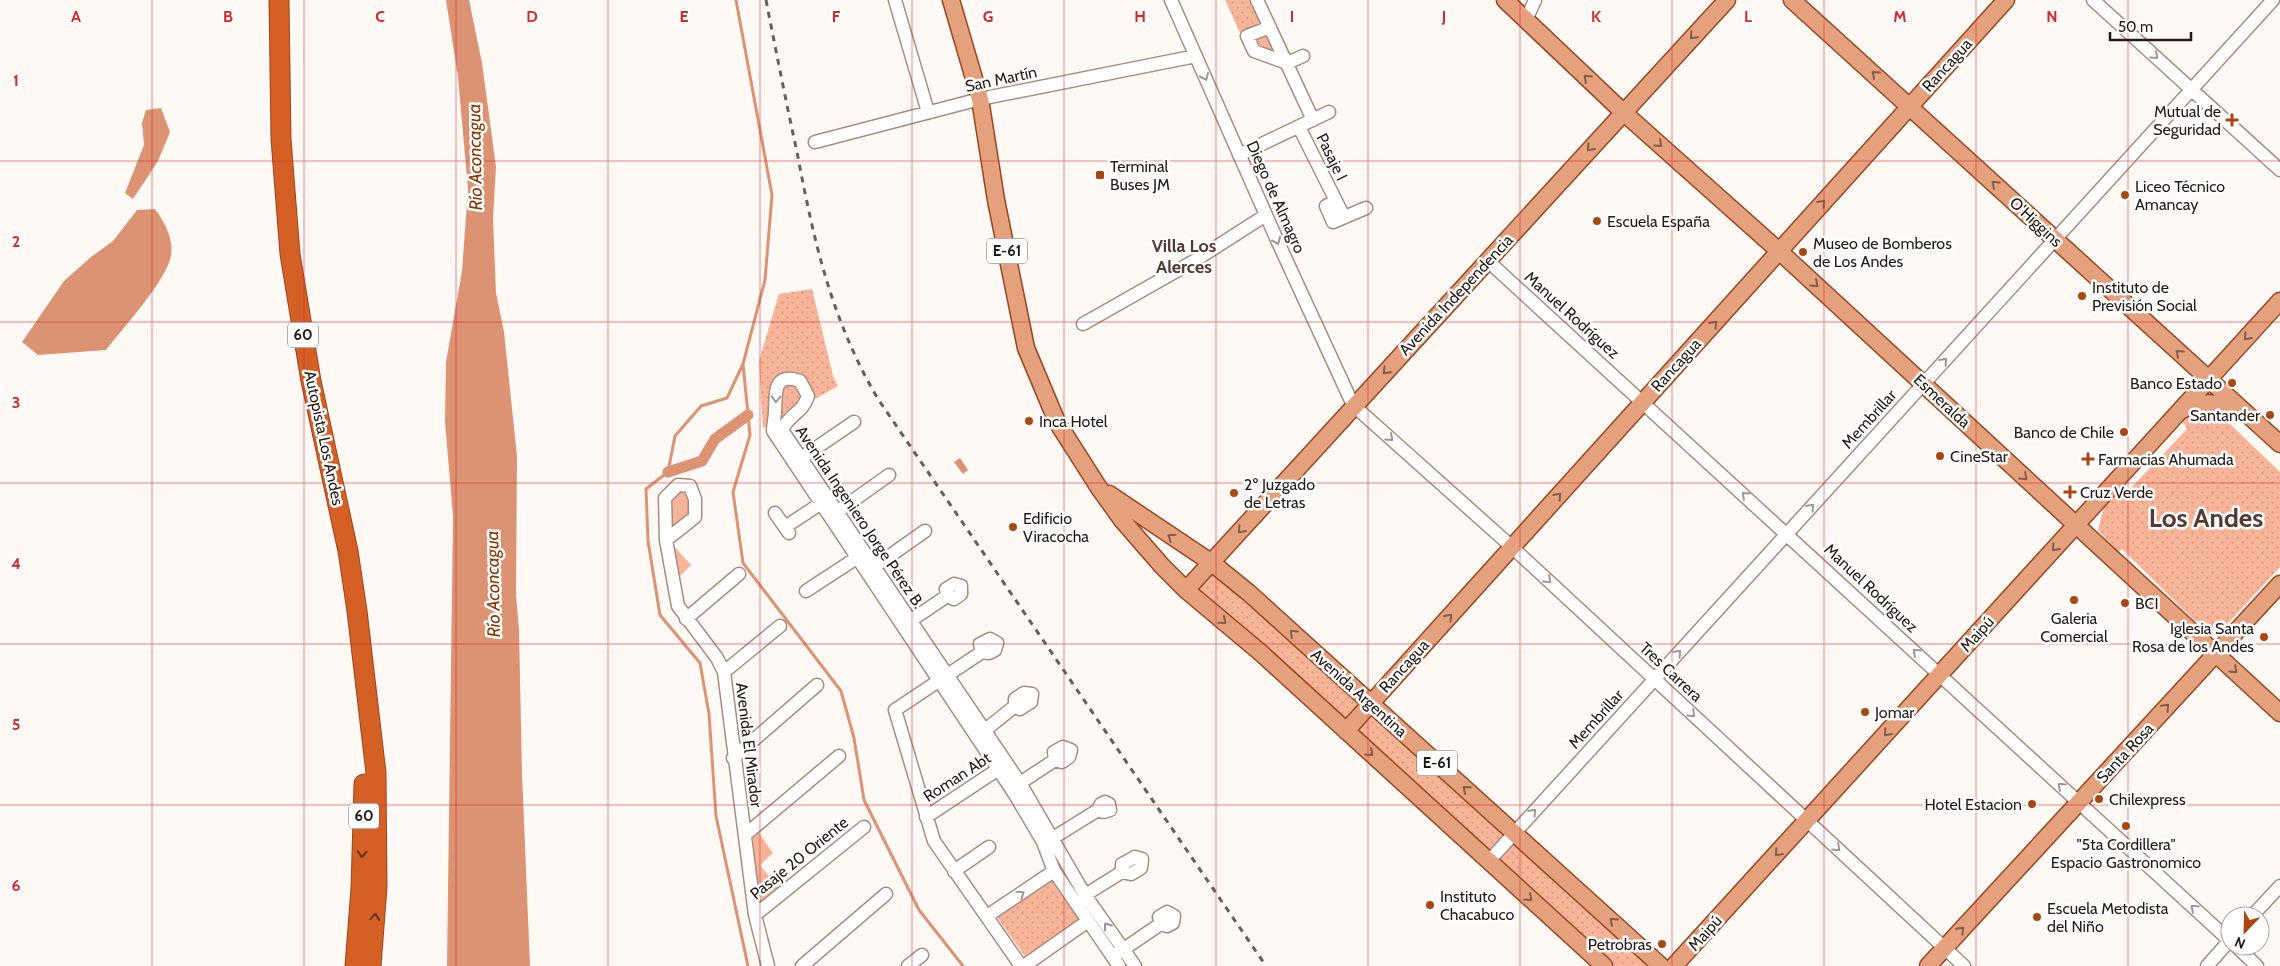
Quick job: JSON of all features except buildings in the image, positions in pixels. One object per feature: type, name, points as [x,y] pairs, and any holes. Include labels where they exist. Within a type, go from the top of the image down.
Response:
[{"type":"highway","name":"Autopista Los Andes","points":[[279,0],[282,148],[290,254],[311,381],[348,551],[375,765],[377,887],[371,966]]},
{"type":"highway","name":"Autopista Los Andes","points":[[355,966],[365,793],[363,666]]},
{"type":"main road","name":"E-61","points":[[951,0],[980,99],[996,200],[1026,348],[1058,422],[1099,488],[1122,520],[1150,553],[1186,590],[1261,653],[1604,966]]},
{"type":"main road","name":"Esmeralda","points":[[1505,0],[1623,112],[1779,251],[2280,713]]},
{"type":"main road","name":"Avenida Independencia","points":[[1186,590],[1727,0]]},
{"type":"main road","name":"O'Higgins","points":[[1792,0],[2280,444]]},
{"type":"main road","name":"Rancagua","points":[[1346,731],[2006,0]]},
{"type":"main road","name":"Maipú","points":[[1674,966],[2280,301]]},
{"type":"main road","points":[[2180,411],[2194,405],[2215,402],[2246,413]]},
{"type":"main road","name":"E-61","points":[[1099,488],[1212,563]]},
{"type":"main road","points":[[2097,544],[2092,531],[2092,517],[2100,499]]},
{"type":"main road","name":"Avenida Argentina","points":[[1212,563],[1249,593],[1661,966]]},
{"type":"main road","name":"Santa Rosa","points":[[1928,966],[2280,584]]},
{"type":"main road","points":[[2188,628],[2193,633],[2206,639],[2220,640],[2232,635]]},
{"type":"street","points":[[895,0],[928,112]]},
{"type":"street","name":"Diego de Almagro","points":[[1171,0],[1266,216],[1353,406]]},
{"type":"street","name":"Pasaje I","points":[[1257,0],[1313,120]]},
{"type":"street","points":[[1526,20],[1535,0]]},
{"type":"street","points":[[2093,0],[2280,170]]},
{"type":"street","name":"Membrillar","points":[[1489,861],[2273,0]]},
{"type":"street","points":[[1270,27],[1247,36],[1254,51],[1286,63],[1303,56]]},
{"type":"street","name":"San Martín","points":[[815,142],[980,99],[1196,56]]},
{"type":"street","points":[[1239,155],[1329,112]]},
{"type":"street","name":"Pasaje I","points":[[1300,127],[1336,201],[1339,219],[1366,208]]},
{"type":"street","points":[[1083,324],[1194,261],[1266,216]]},
{"type":"street","name":"Manuel Rodríguez","points":[[1488,261],[2220,931]]},
{"type":"street","name":"Avenida Ingeniero Jorge Pérez B.","points":[[1118,957],[1085,895],[1048,842],[1014,793],[1002,767],[984,731],[943,678],[910,621],[837,512],[797,461],[773,431],[777,385],[792,378],[800,381],[808,396],[800,412],[790,416],[782,430],[797,461],[820,504],[943,678],[1002,767],[1020,783],[1048,842],[1054,871],[1088,921],[1118,957],[1135,966]]},
{"type":"street","name":"Tres Carrera","points":[[1353,406],[1512,547],[1964,966]]},
{"type":"street","points":[[797,461],[854,422]]},
{"type":"street","points":[[837,512],[889,475]]},
{"type":"street","points":[[775,513],[787,530],[820,504]]},
{"type":"street","points":[[806,591],[858,557],[874,567],[924,531]]},
{"type":"street","name":"Avenida El Mirador","points":[[666,540],[678,606],[717,658],[724,672],[733,758],[755,915],[768,966]]},
{"type":"street","points":[[686,619],[739,574]]},
{"type":"street","points":[[910,621],[947,596]]},
{"type":"street","points":[[724,672],[780,626]]},
{"type":"street","points":[[982,652],[895,710],[934,840],[954,871],[1023,966],[1088,921]]},
{"type":"street","points":[[733,758],[817,684]]},
{"type":"street","points":[[984,731],[1015,706]]},
{"type":"street","points":[[745,835],[839,756]]},
{"type":"street","points":[[1020,783],[1055,760]]},
{"type":"street","name":"Roman Abt","points":[[926,817],[1002,767]]},
{"type":"street","points":[[1048,842],[1098,810]]},
{"type":"street","name":"Pasaje 20 Oriente","points":[[755,915],[864,826]]},
{"type":"street","points":[[954,871],[989,846]]},
{"type":"street","points":[[987,916],[1054,871]]},
{"type":"street","points":[[1085,895],[1122,872]]},
{"type":"street","points":[[2261,906],[2280,886]]},
{"type":"street","points":[[802,966],[886,894]]},
{"type":"street","points":[[1118,957],[1162,923]]},
{"type":"street","points":[[2206,966],[2220,951]]},
{"type":"street","points":[[908,966],[922,955]]},
{"type":"street","points":[[2246,956],[2257,966]]},
{"type":"shaded area","points":[[1225,0],[1250,0],[1261,24],[1240,33]]},
{"type":"shaded area","points":[[1268,30],[1277,50],[1257,47],[1253,37]]},
{"type":"shaded area","points":[[812,289],[833,376],[838,386],[763,428],[759,361],[779,294]]},
{"type":"shaded area","points":[[2192,410],[2227,411],[2230,424],[2280,472],[2280,567],[2221,631],[2194,620],[2122,549],[2118,552],[2098,530],[2105,504],[2119,487],[2129,490],[2187,429],[2181,419]]},
{"type":"shaded area","points":[[686,491],[689,500],[689,517],[676,528],[670,525],[669,500],[676,492]]},
{"type":"shaded area","points":[[673,545],[691,565],[677,579]]},
{"type":"shaded area","points":[[1213,566],[1252,597],[1647,966],[1606,966],[1196,589]]},
{"type":"shaded area","points":[[757,830],[773,853],[760,865],[778,887],[760,903],[750,837]]},
{"type":"shaded area","points":[[1051,878],[1082,922],[1026,958],[997,917]]},
{"type":"water","name":"Río Aconcagua","points":[[446,0],[469,0],[482,63],[496,167],[493,218],[496,293],[504,332],[517,456],[516,595],[519,630],[522,773],[530,966],[447,966],[453,516],[445,422],[446,362],[462,271],[468,189],[458,77]]},
{"type":"water","points":[[161,108],[170,132],[158,161],[133,199],[125,193],[144,145],[142,123],[146,110]]},
{"type":"water","points":[[155,209],[170,237],[172,249],[168,265],[153,290],[106,350],[38,355],[22,342],[64,281],[91,257],[113,241],[137,210]]},
{"type":"water","points":[[960,458],[968,470],[963,474],[954,462]]},
{"type":"waterway","points":[[736,0],[772,195],[765,280],[743,364],[750,435],[733,492],[743,563],[841,691],[854,738],[864,800],[919,910],[963,966]]},
{"type":"waterway","points":[[743,364],[727,398],[701,406],[675,436],[668,472],[646,489],[648,541],[660,615],[700,663],[709,714],[716,816],[748,966]]},
{"type":"waterway","points":[[668,472],[702,461],[715,439],[748,415]]},
{"type":"railway","points":[[766,0],[803,185],[818,249],[836,309],[862,369],[878,399],[1266,966]]},
{"type":"place","name":"Mutual de Seguridad","points":[[2232,120]]},
{"type":"place","name":"Terminal Buses JM","points":[[1100,175]]},
{"type":"place","name":"Liceo Técnico Amancay","points":[[2125,195]]},
{"type":"place","name":"Escuela España","points":[[1597,221]]},
{"type":"place","name":"Museo de Bomberos de Los Andes","points":[[1803,252]]},
{"type":"place","name":"Instituto de Previsión Social","points":[[2082,296]]},
{"type":"place","name":"Banco Estado","points":[[2232,383]]},
{"type":"place","name":"Santander","points":[[2270,415]]},
{"type":"place","name":"Inca Hotel","points":[[1029,421]]},
{"type":"place","name":"Banco de Chile","points":[[2124,432]]},
{"type":"place","name":"CineStar","points":[[1940,456]]},
{"type":"place","name":"Farmacias Ahumada","points":[[2088,459]]},
{"type":"place","name":"Cruz Verde","points":[[2070,492]]},
{"type":"place","name":"2º Juzgado de Letras","points":[[1234,493]]},
{"type":"place","name":"Edificio Viracocha","points":[[1013,527]]},
{"type":"place","name":"Galeria Comercial","points":[[2074,600]]},
{"type":"place","name":"BCI","points":[[2125,603]]},
{"type":"place","name":"Iglesia Santa Rosa de los Andes","points":[[2264,637]]},
{"type":"place","name":"Jomar","points":[[1865,712]]},
{"type":"place","name":"Chilexpress","points":[[2099,799]]},
{"type":"place","name":"Hotel Estacion","points":[[2032,804]]},
{"type":"place","name":"\"5ta Cordillera\" Espacio Gastronomico","points":[[2126,826]]},
{"type":"place","name":"Instituto Chacabuco","points":[[1430,905]]},
{"type":"place","name":"Escuela Metodista del Niño","points":[[2037,917]]},
{"type":"place","name":"Petrobras","points":[[1662,944]]},
{"type":"district","name":"Villa Los Alerces","points":[[1184,256]]},
{"type":"district","name":"Los Andes","points":[[2206,518]]}]
